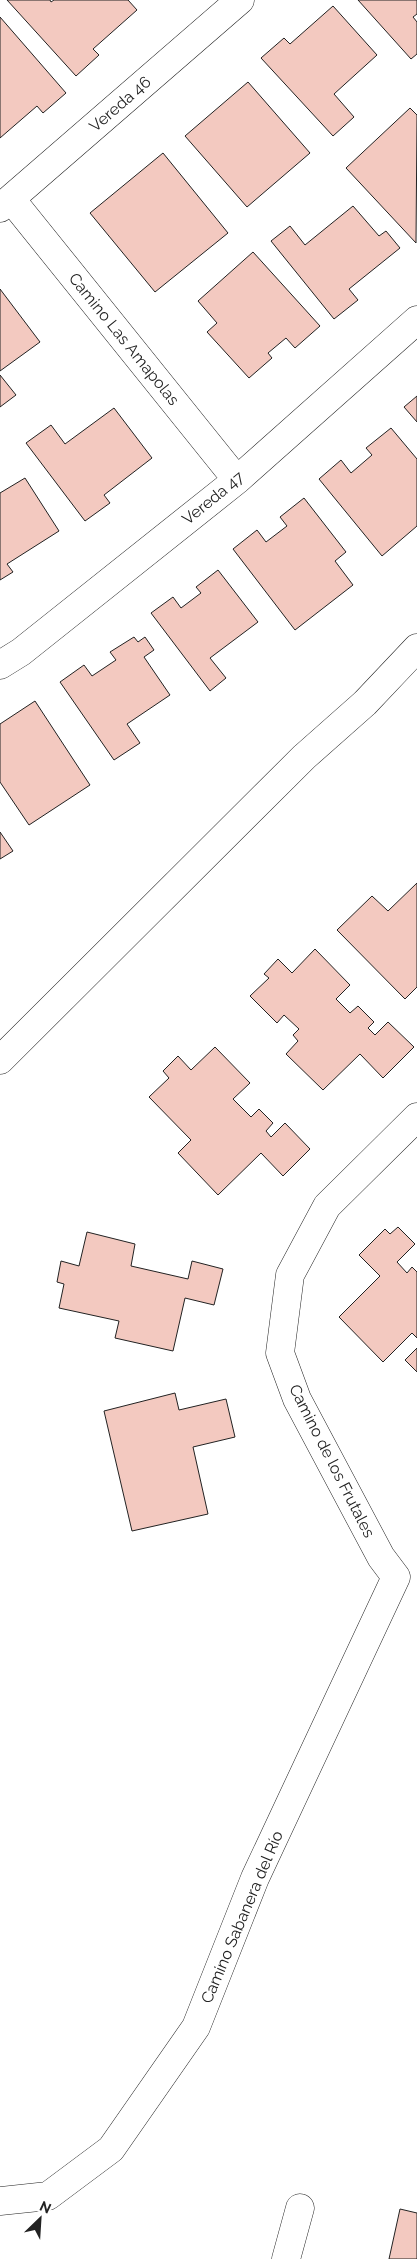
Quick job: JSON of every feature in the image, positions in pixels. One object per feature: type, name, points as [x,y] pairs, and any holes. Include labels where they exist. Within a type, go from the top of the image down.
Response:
[{"type":"street","name":"Vereda 46","points":[[5,204],[240,0]]},
{"type":"street","name":"Camino Las Amapolas","points":[[5,204],[237,480]]},
{"type":"street","name":"Vereda 47","points":[[0,665],[20,652],[237,480],[417,320]]},
{"type":"street","points":[[0,1060],[304,757],[365,703],[417,648]]},
{"type":"street","name":"Camino de los Frutales","points":[[406,1580],[381,1557],[297,1399],[280,1353],[290,1275],[327,1206],[417,1117]]},
{"type":"street","name":"Camino Sabanera del Río","points":[[0,2201],[48,2196],[111,2149],[196,2027],[255,1878],[406,1580]]},
{"type":"street","points":[[286,2259],[300,2208]]},
{"type":"building","points":[[7,0],[50,0],[51,2],[54,0],[128,0],[137,10],[93,49],[99,55],[76,76]]},
{"type":"building","points":[[358,0],[417,0],[417,14],[413,17],[417,22],[417,54],[411,59]]},
{"type":"building","points":[[333,6],[377,55],[334,94],[354,117],[333,136],[261,58],[284,38],[290,44]]},
{"type":"building","points":[[0,17],[66,93],[43,113],[37,106],[0,138]]},
{"type":"building","points":[[248,82],[310,153],[247,207],[185,136]]},
{"type":"building","points":[[410,108],[417,115],[416,243],[346,168]]},
{"type":"building","points":[[163,153],[228,233],[155,292],[90,213]]},
{"type":"building","points":[[353,206],[379,236],[386,231],[400,248],[349,289],[358,300],[334,319],[271,241],[290,226],[305,245]]},
{"type":"building","points":[[253,252],[320,326],[295,348],[286,338],[268,353],[272,358],[249,378],[207,332],[217,323],[198,301]]},
{"type":"building","points":[[0,289],[40,342],[0,371]]},
{"type":"building","points":[[0,375],[16,395],[0,407]]},
{"type":"building","points":[[417,396],[417,422],[404,407]]},
{"type":"building","points":[[114,408],[152,458],[104,495],[110,503],[85,521],[26,443],[51,425],[65,444]]},
{"type":"building","points":[[391,428],[417,459],[417,526],[382,556],[319,479],[341,460],[351,473],[372,455],[366,448]]},
{"type":"building","points":[[25,478],[59,531],[7,564],[13,572],[0,580],[0,493]]},
{"type":"building","points":[[304,498],[346,552],[335,561],[353,585],[295,630],[233,549],[257,530],[266,542],[287,526],[280,517]]},
{"type":"building","points":[[218,570],[258,622],[210,658],[226,678],[210,691],[151,613],[173,597],[181,608],[201,593],[196,587]]},
{"type":"building","points":[[134,637],[138,642],[145,637],[154,650],[144,657],[170,695],[127,724],[140,743],[114,760],[60,682],[84,665],[92,676],[116,660],[110,652]]},
{"type":"building","points":[[35,701],[90,785],[29,825],[0,782],[0,724]]},
{"type":"building","points":[[0,832],[13,851],[0,859]]},
{"type":"building","points":[[417,883],[417,987],[405,999],[337,930],[372,896],[388,911]]},
{"type":"building","points":[[315,949],[350,985],[336,999],[350,1013],[358,1006],[374,1022],[368,1028],[375,1035],[388,1022],[414,1047],[383,1078],[360,1054],[323,1090],[286,1054],[298,1041],[293,1035],[299,1029],[284,1015],[277,1023],[250,996],[269,978],[264,974],[278,959],[292,973]]},
{"type":"building","points":[[215,1047],[250,1083],[233,1099],[251,1117],[259,1109],[273,1123],[266,1131],[271,1137],[285,1123],[310,1149],[283,1176],[261,1153],[218,1195],[178,1153],[191,1140],[149,1097],[169,1078],[163,1071],[178,1056],[191,1070]]},
{"type":"building","points":[[398,1227],[415,1244],[397,1262],[407,1273],[412,1267],[417,1272],[417,1338],[412,1333],[383,1362],[339,1317],[380,1276],[359,1255],[385,1229],[390,1234]]},
{"type":"building","points":[[87,1232],[135,1244],[131,1266],[188,1279],[192,1261],[223,1269],[214,1305],[185,1298],[173,1351],[115,1338],[119,1321],[59,1308],[64,1284],[57,1282],[61,1261],[79,1266]]},
{"type":"building","points":[[417,1348],[417,1372],[405,1360]]},
{"type":"building","points":[[175,1393],[179,1410],[226,1399],[235,1437],[193,1447],[208,1514],[132,1531],[104,1411]]},
{"type":"building","points":[[400,2209],[417,2213],[417,2259],[389,2259]]}]
